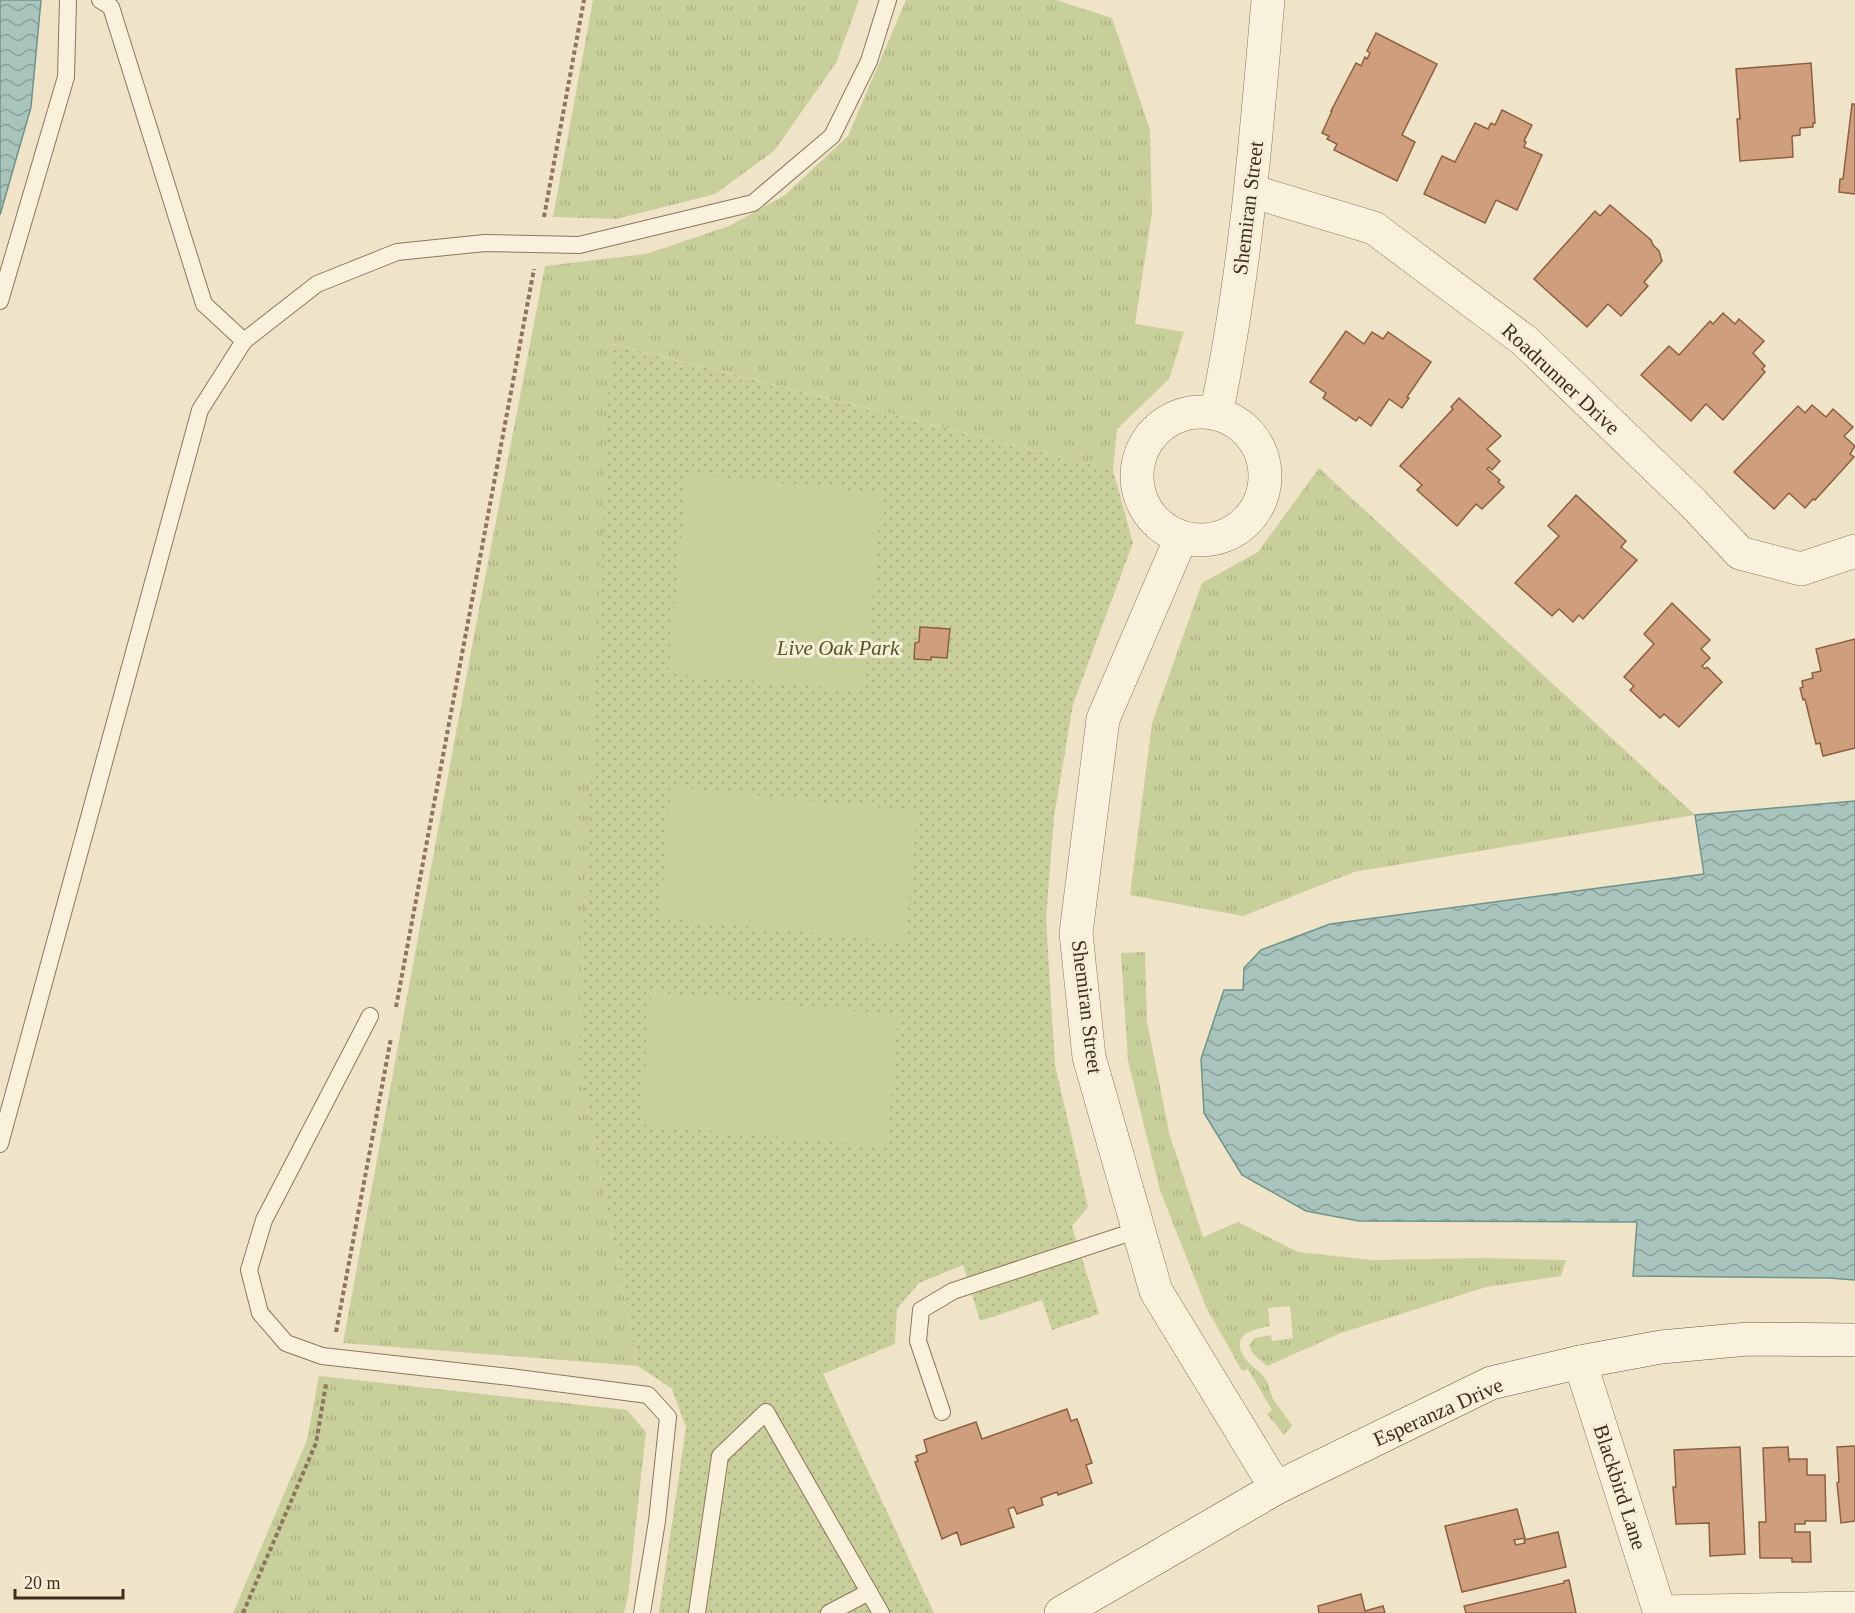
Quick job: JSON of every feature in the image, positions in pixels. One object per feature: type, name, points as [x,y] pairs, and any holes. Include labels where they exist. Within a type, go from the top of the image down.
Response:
[{"type":"street","name":"Shemiran Street","points":[[1216,414],[1231,343],[1251,190],[1268,0]]},
{"type":"street","name":"Roadrunner Drive","points":[[1251,190],[1374,228],[1525,340],[1693,503],[1740,552],[1801,568],[1855,551]]},
{"type":"street","points":[[1204,411],[1225,416],[1244,427],[1258,444],[1265,465],[1265,488],[1257,508],[1244,525],[1225,536],[1203,541],[1181,538],[1163,528],[1149,514],[1140,495],[1136,475],[1140,455],[1149,437],[1163,423],[1182,414],[1204,411]]},
{"type":"street","name":"Shemiran Street","points":[[1181,538],[1104,719],[1076,933],[1089,1057],[1156,1291],[1276,1488]]},
{"type":"street","name":"Esperanza Drive","points":[[1061,1613],[1276,1488],[1491,1383],[1580,1362],[1661,1347],[1749,1339],[1855,1340]]},
{"type":"street","name":"Blackbird Lane","points":[[1580,1362],[1660,1612]]},
{"type":"street","points":[[1660,1612],[1855,1608]]},
{"type":"lane","points":[[0,302],[66,77],[68,0]]},
{"type":"lane","points":[[100,0],[111,7],[204,304],[244,342]]},
{"type":"lane","points":[[0,1144],[200,410],[244,342],[317,284],[397,252],[485,243],[579,245],[753,203],[832,136],[869,61],[888,0]]},
{"type":"lane","points":[[370,1016],[264,1220],[249,1270],[260,1313],[286,1343],[322,1356],[648,1395],[668,1417],[657,1521],[642,1613]]},
{"type":"lane","points":[[942,1412],[918,1341],[921,1310],[953,1291],[1138,1230]]},
{"type":"lane","points":[[697,1613],[720,1456],[766,1412],[881,1613]]},
{"type":"lane","points":[[829,1613],[869,1592]]},
{"type":"path","points":[[396,1010],[584,0]]},
{"type":"path","points":[[243,1613],[316,1443],[392,1033]]},
{"type":"green space","points":[[593,0],[859,0],[836,63],[774,151],[715,194],[616,219],[553,217]]},
{"type":"green space","points":[[906,0],[1056,0],[1112,18],[1150,130],[1152,213],[1135,324],[1184,332],[1169,379],[1117,429],[1113,470],[612,344],[578,1059],[638,1366],[343,1343],[545,266],[646,254],[729,226],[785,195],[848,136]]},
{"type":"green space","name":"Live Oak Park","points":[[611,344],[1113,470],[1133,543],[1073,704],[1054,817],[1046,919],[1055,1065],[1088,1207],[1072,1226],[1099,1314],[1052,1330],[1042,1300],[980,1321],[963,1265],[919,1283],[897,1309],[895,1344],[823,1374],[934,1613],[659,1613],[686,1427],[672,1389],[638,1366],[578,1059]]},
{"type":"green space","points":[[1319,468],[1695,815],[1354,872],[1243,916],[1130,895],[1152,723],[1202,583],[1258,552]]},
{"type":"green space","points":[[687,474],[882,493],[864,691],[669,673]]},
{"type":"green space","points":[[671,787],[917,811],[905,942],[660,918]]},
{"type":"green space","points":[[1145,952],[1147,1022],[1170,1136],[1203,1237],[1238,1222],[1298,1252],[1372,1260],[1482,1258],[1566,1260],[1561,1276],[1486,1287],[1341,1333],[1267,1366],[1253,1354],[1249,1345],[1255,1338],[1271,1335],[1272,1341],[1293,1338],[1290,1306],[1268,1308],[1270,1326],[1245,1334],[1240,1343],[1240,1349],[1246,1360],[1264,1377],[1273,1399],[1292,1426],[1284,1435],[1267,1414],[1272,1410],[1248,1369],[1242,1371],[1206,1307],[1160,1190],[1128,1061],[1121,953]]},
{"type":"green space","points":[[652,992],[898,1015],[886,1147],[640,1124]]},
{"type":"green space","points":[[319,1376],[627,1410],[646,1432],[628,1596],[624,1613],[233,1613],[307,1440]]},
{"type":"water","points":[[0,0],[41,0],[31,107],[0,215]]},
{"type":"water","points":[[1855,801],[1855,1280],[1633,1276],[1637,1222],[1359,1221],[1306,1211],[1242,1175],[1204,1113],[1201,1059],[1224,990],[1243,990],[1244,968],[1261,950],[1330,924],[1704,874],[1695,815]]},
{"type":"building","points":[[1376,33],[1437,64],[1402,135],[1415,142],[1397,181],[1334,150],[1337,144],[1327,139],[1329,136],[1322,133],[1356,63],[1361,66],[1365,57],[1367,59],[1370,53],[1367,51]]},
{"type":"building","points":[[1811,63],[1815,123],[1813,127],[1800,128],[1800,135],[1792,136],[1793,157],[1740,161],[1737,119],[1740,119],[1736,69]]},
{"type":"building","points":[[1852,104],[1855,104],[1855,194],[1839,192],[1840,179],[1843,179]]},
{"type":"building","points":[[1502,110],[1532,125],[1524,141],[1526,142],[1524,147],[1542,155],[1517,210],[1496,200],[1485,223],[1424,194],[1442,156],[1455,162],[1475,123],[1488,129],[1491,123],[1495,125]]},
{"type":"building","points":[[1610,205],[1651,240],[1659,251],[1662,261],[1644,282],[1648,286],[1621,316],[1608,304],[1587,327],[1534,279],[1595,211],[1600,216]]},
{"type":"building","points":[[1723,313],[1735,324],[1739,319],[1764,341],[1753,353],[1765,366],[1762,369],[1765,372],[1723,420],[1706,404],[1691,421],[1641,375],[1669,346],[1679,355],[1710,321],[1713,324]]},
{"type":"building","points":[[1346,331],[1364,344],[1372,332],[1383,339],[1388,332],[1431,362],[1402,408],[1389,399],[1371,426],[1359,417],[1356,421],[1323,398],[1326,393],[1310,382]]},
{"type":"building","points":[[1459,398],[1501,436],[1487,449],[1500,461],[1492,470],[1489,467],[1487,469],[1500,480],[1498,482],[1504,487],[1482,509],[1476,504],[1457,526],[1417,490],[1422,485],[1400,466],[1453,409],[1451,407]]},
{"type":"building","points":[[1812,405],[1826,417],[1833,409],[1853,427],[1844,436],[1855,446],[1850,454],[1854,457],[1805,508],[1789,493],[1774,509],[1734,472],[1798,406],[1805,413]]},
{"type":"building","points":[[1576,495],[1626,541],[1621,547],[1637,560],[1583,619],[1579,615],[1573,622],[1559,609],[1552,616],[1515,583],[1559,536],[1548,526]]},
{"type":"building","points":[[1672,603],[1710,640],[1701,649],[1710,658],[1702,666],[1705,669],[1707,667],[1722,682],[1679,727],[1664,714],[1660,718],[1630,690],[1634,686],[1624,677],[1654,644],[1644,634]]},
{"type":"building","points":[[920,627],[950,629],[947,658],[914,659],[915,643],[919,642]]},
{"type":"building","points":[[1855,639],[1855,748],[1823,756],[1820,743],[1816,744],[1800,688],[1803,687],[1802,681],[1813,678],[1812,673],[1821,671],[1816,649]]},
{"type":"building","points":[[1067,1409],[1071,1421],[1077,1419],[1092,1463],[1086,1465],[1092,1483],[1058,1495],[1057,1492],[1041,1498],[1043,1505],[1017,1514],[1014,1507],[1008,1509],[1014,1527],[961,1545],[957,1532],[942,1539],[915,1462],[918,1461],[916,1456],[927,1452],[924,1440],[976,1422],[982,1439]]},
{"type":"building","points":[[1855,1446],[1855,1521],[1841,1523],[1837,1483],[1839,1482],[1837,1447]]},
{"type":"building","points":[[1740,1447],[1745,1554],[1710,1556],[1709,1523],[1676,1524],[1673,1487],[1676,1487],[1674,1450]]},
{"type":"building","points":[[1788,1447],[1789,1462],[1790,1459],[1807,1459],[1807,1475],[1825,1475],[1826,1521],[1805,1521],[1805,1524],[1795,1524],[1795,1532],[1810,1532],[1811,1562],[1792,1562],[1792,1558],[1760,1558],[1759,1522],[1766,1522],[1763,1448]]},
{"type":"building","points":[[1517,1509],[1525,1538],[1514,1540],[1516,1545],[1525,1543],[1524,1540],[1558,1532],[1566,1567],[1462,1592],[1445,1526]]},
{"type":"building","points":[[1569,1580],[1576,1613],[1466,1613],[1464,1606],[1564,1583]]},
{"type":"building","points":[[1361,1594],[1365,1611],[1383,1606],[1385,1613],[1319,1613],[1318,1606]]}]
